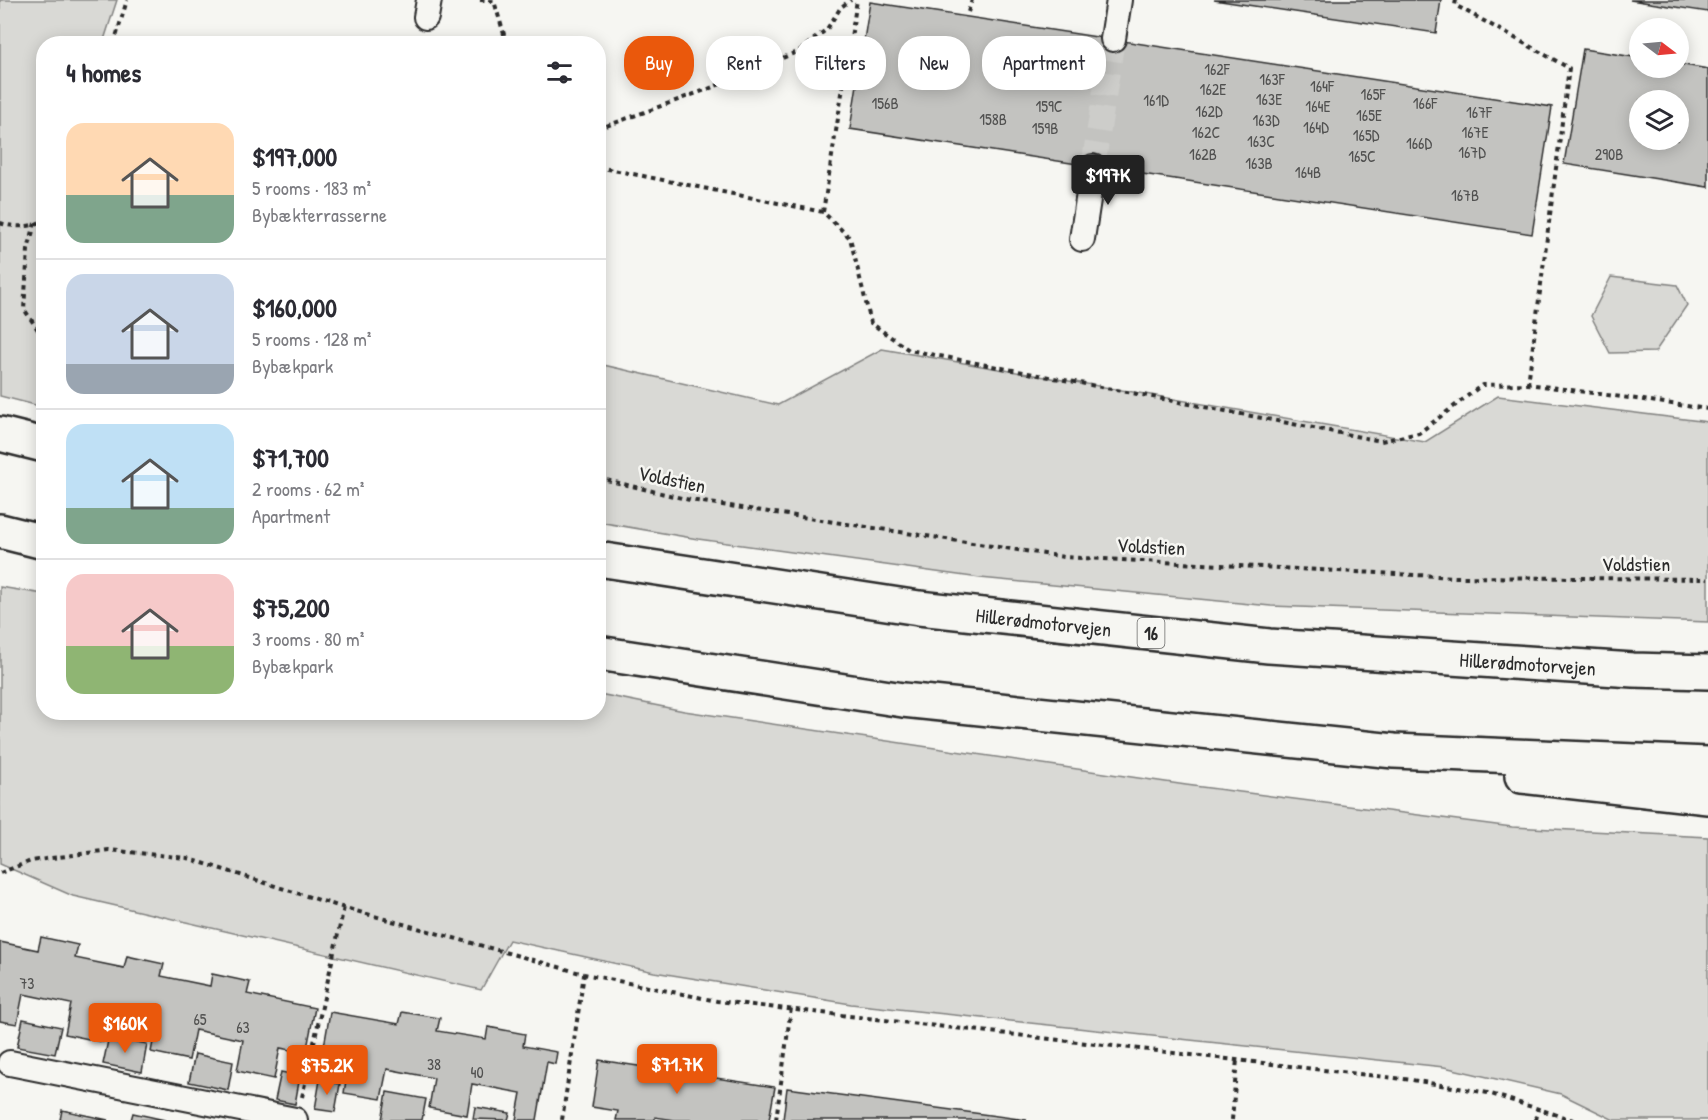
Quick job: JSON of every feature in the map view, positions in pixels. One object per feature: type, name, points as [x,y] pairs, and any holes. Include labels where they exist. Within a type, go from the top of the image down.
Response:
[{"type":"highway","points":[[0,434],[36,443]]},
{"type":"highway","points":[[0,531],[36,540]]},
{"type":"highway","name":"Hillerødmotorvejen","points":[[606,560],[919,608],[1269,646],[1633,670],[1708,672]]},
{"type":"highway","points":[[606,654],[903,700],[1394,751],[1708,764]]},
{"type":"highway","points":[[1394,751],[1526,777],[1708,797]]},
{"type":"street","points":[[1113,39],[1119,0]]},
{"type":"street","points":[[1082,239],[1093,166]]},
{"type":"street","points":[[10,1063],[288,1114]]},
{"type":"path","points":[[116,36],[127,0]]},
{"type":"path","points":[[480,0],[494,1],[504,36]]},
{"type":"path","points":[[606,126],[708,89],[799,51],[828,29],[841,7],[851,0]]},
{"type":"path","points":[[823,212],[856,0]]},
{"type":"path","points":[[968,12],[972,0]]},
{"type":"path","points":[[1456,0],[1455,5],[1569,68],[1528,384]]},
{"type":"path","points":[[606,169],[823,212],[849,238],[871,323],[909,350],[1381,441],[1419,433],[1482,385],[1528,384],[1708,409]]},
{"type":"path","points":[[0,223],[12,227],[36,224],[28,250],[24,309],[36,327]]},
{"type":"path","name":"Voldstien","points":[[606,480],[690,500],[1064,557],[1455,577],[1708,579]]},
{"type":"path","points":[[0,873],[31,861],[109,850],[187,858],[344,907],[584,974],[717,1001],[1423,1082],[1488,1093],[1573,1120]]},
{"type":"path","points":[[288,1114],[344,907]]},
{"type":"path","points":[[562,1120],[584,974]]},
{"type":"path","points":[[776,1120],[791,1008]]},
{"type":"path","points":[[1232,1120],[1237,1059]]},
{"type":"path","points":[[1536,1120],[1538,1110]]},
{"type":"shaded area","points":[[0,0],[117,0],[105,36],[36,36],[36,405],[0,396]]},
{"type":"shaded area","points":[[1611,277],[1677,285],[1687,305],[1655,352],[1610,353],[1591,316]]},
{"type":"shaded area","points":[[882,349],[1425,442],[1498,396],[1708,422],[1708,622],[1271,606],[980,578],[698,539],[606,523],[606,366],[778,405]]},
{"type":"shaded area","points":[[0,587],[36,593],[36,720],[606,720],[606,695],[684,711],[1186,785],[1512,827],[1708,837],[1708,1120],[1614,1120],[1561,1094],[1444,1067],[851,1004],[654,972],[509,940],[481,990],[73,896],[0,864]]},
{"type":"building","points":[[1214,0],[1441,0],[1436,33]]},
{"type":"building","points":[[1630,0],[1708,0],[1708,12]]},
{"type":"building","points":[[870,2],[1091,36],[982,36],[982,90],[1106,90],[1106,38],[1552,107],[1532,234],[850,129],[856,90],[886,90],[886,36],[865,36]]},
{"type":"building","points":[[1583,49],[1629,56],[1629,78],[1689,78],[1689,66],[1708,69],[1708,187],[1564,164]]},
{"type":"building","points":[[41,937],[78,945],[75,958],[124,968],[127,956],[164,964],[161,976],[210,986],[212,974],[250,982],[247,994],[315,1008],[306,1053],[280,1048],[274,1079],[237,1071],[243,1040],[195,1030],[189,1060],[151,1052],[157,1022],[109,1012],[103,1042],[65,1034],[71,1004],[23,994],[17,1024],[0,1021],[0,942],[38,950]]},
{"type":"building","points":[[330,1012],[399,1024],[402,1012],[440,1018],[437,1031],[486,1039],[488,1027],[525,1034],[523,1046],[557,1052],[555,1064],[547,1062],[537,1120],[516,1120],[521,1093],[472,1084],[467,1115],[429,1108],[434,1078],[387,1069],[381,1099],[344,1093],[349,1062],[322,1058]]},
{"type":"building","points":[[23,1019],[61,1027],[55,1054],[17,1047]]},
{"type":"building","points":[[109,1036],[147,1044],[142,1072],[103,1064]]},
{"type":"building","points":[[195,1054],[233,1062],[228,1090],[189,1082]]},
{"type":"building","points":[[599,1060],[775,1087],[769,1120],[675,1120],[655,1117],[655,1120],[616,1120],[618,1111],[592,1107]]},
{"type":"building","points":[[281,1072],[300,1076],[295,1104],[275,1100]]},
{"type":"building","points":[[320,1080],[340,1084],[335,1112],[315,1109]]},
{"type":"building","points":[[787,1088],[1027,1120],[783,1120]]},
{"type":"building","points":[[387,1092],[426,1099],[422,1120],[382,1120]]},
{"type":"building","points":[[475,1107],[510,1113],[508,1120],[473,1119]]},
{"type":"building","points":[[62,1110],[108,1120],[60,1120]]},
{"type":"building","points":[[133,1113],[165,1120],[131,1120]]},
{"type":"tunnel","points":[[1093,167],[1113,39]]}]
